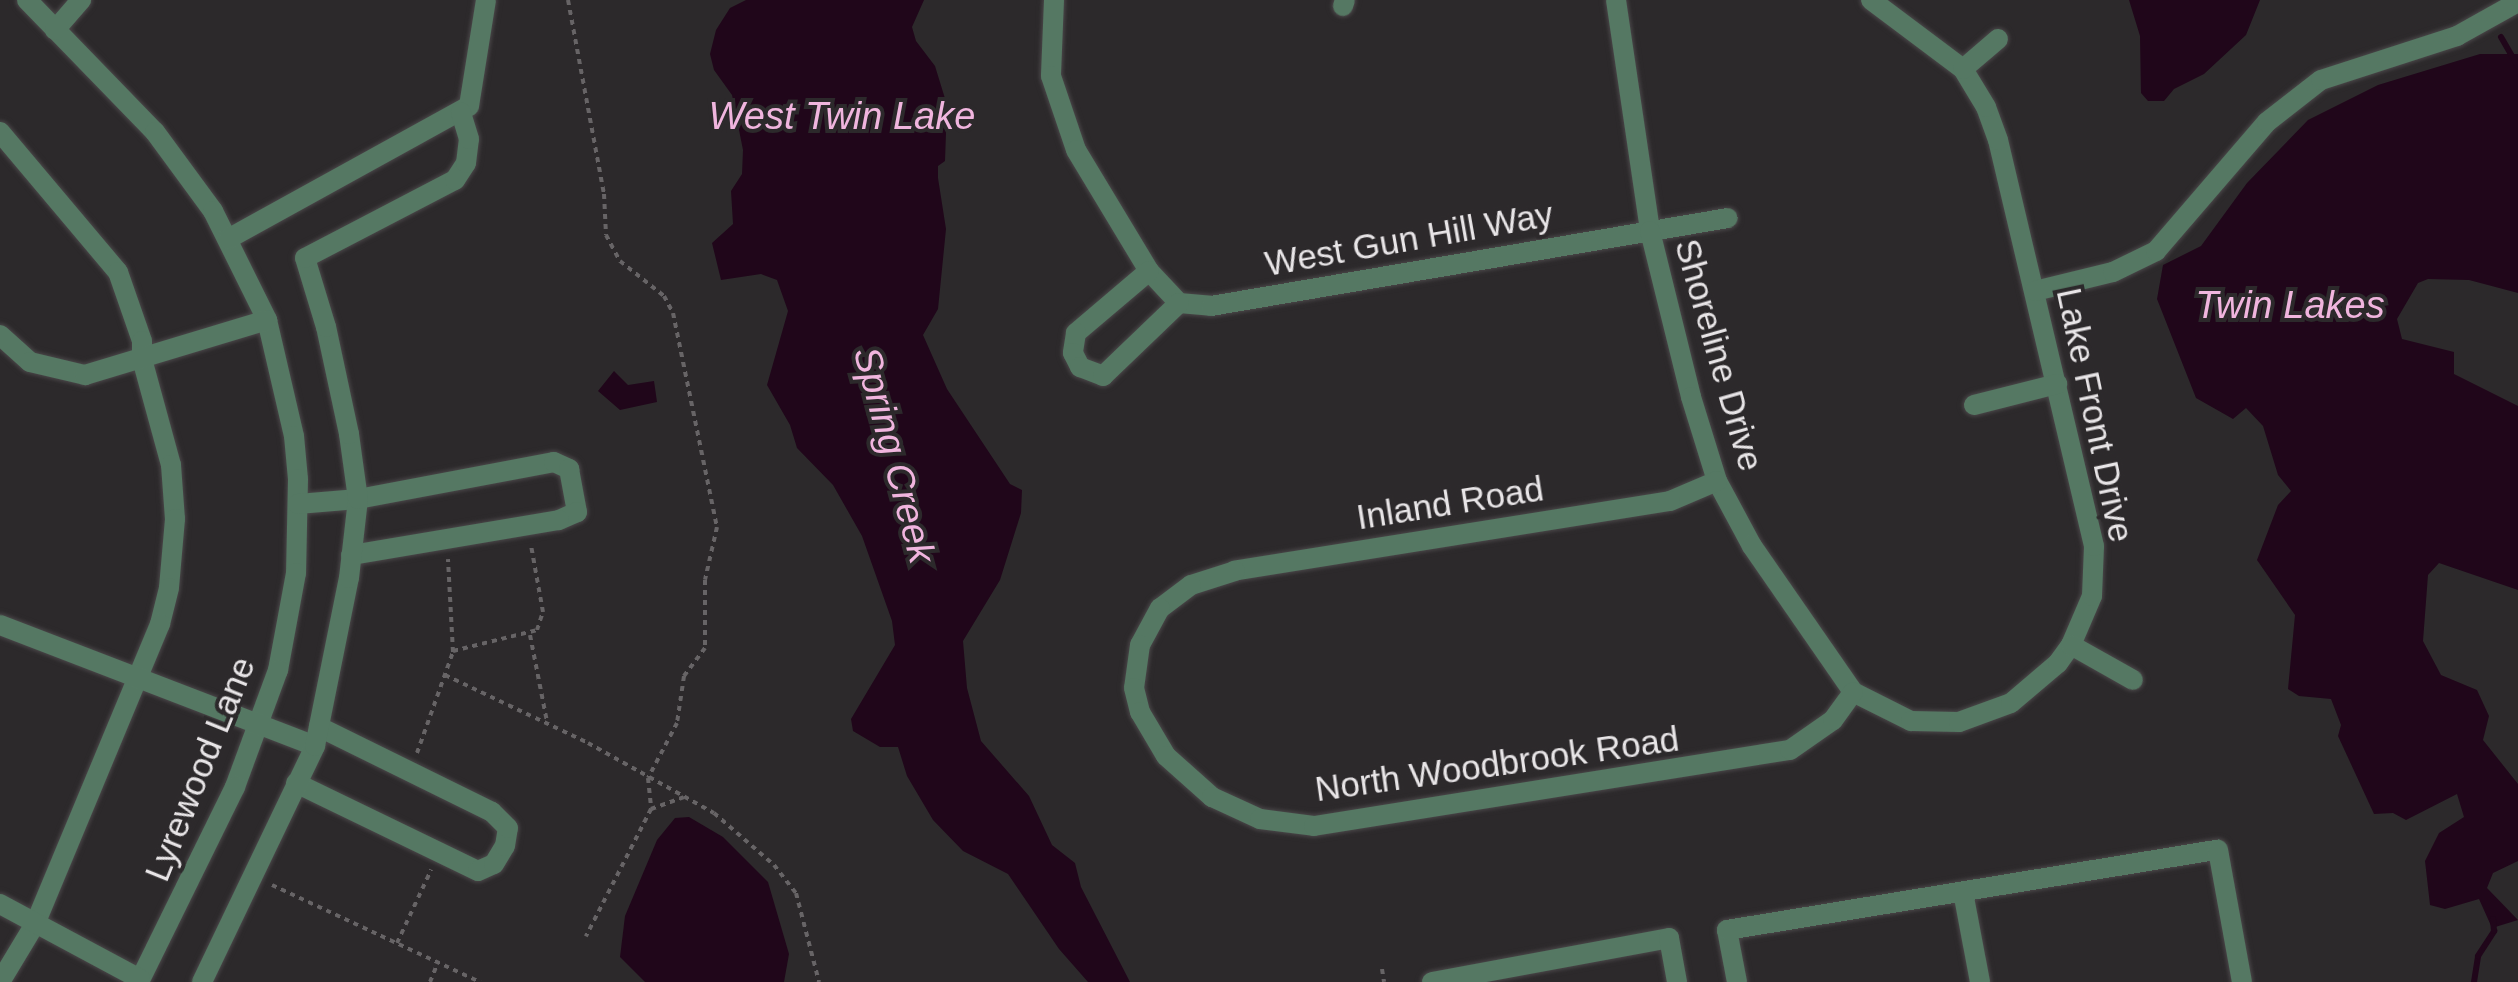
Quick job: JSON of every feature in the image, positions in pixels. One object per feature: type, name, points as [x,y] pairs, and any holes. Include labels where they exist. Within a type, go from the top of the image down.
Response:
[{"type":"street","name":"Lyrewood Lane","points":[[27,0],[155,132],[184,168],[228,239],[267,320],[294,436],[298,504],[290,620],[261,724],[207,849],[140,981]]},
{"type":"street","points":[[55,30],[81,0]]},
{"type":"street","points":[[228,239],[469,106],[486,0]]},
{"type":"street","points":[[1054,0],[1052,76],[1076,150],[1149,271],[1179,303],[1103,376],[1080,367],[1073,352],[1076,334],[1149,271]]},
{"type":"street","name":"Shoreline Drive","points":[[1616,0],[1634,149],[1650,232],[1690,398],[1718,482],[1752,546],[1854,692]]},
{"type":"street","name":"Lake Front Drive","points":[[1854,692],[1911,722],[1958,722],[2011,702],[2037,684],[2071,646],[2092,596],[2094,546],[1998,140],[1986,107],[1964,69],[1871,0]]},
{"type":"street","points":[[2035,291],[2113,272],[2156,250],[2267,122],[2321,80],[2457,36],[2518,2]]},
{"type":"street","points":[[1964,69],[1998,39]]},
{"type":"street","points":[[202,982],[317,737],[352,554],[358,499],[349,434],[326,328],[304,258],[454,180],[466,163],[469,139],[461,112]]},
{"type":"street","points":[[0,132],[118,272],[142,341],[142,359],[172,465],[174,518],[170,588],[140,678],[35,924],[0,982]]},
{"type":"street","name":"West Gun Hill Way","points":[[1179,303],[1211,306],[1728,218]]},
{"type":"street","points":[[0,334],[30,362],[86,375],[267,320]]},
{"type":"street","points":[[1974,405],[2057,384]]},
{"type":"street","points":[[298,504],[358,499],[554,462],[570,469],[577,512],[527,525],[352,554]]},
{"type":"street","name":"Inland Road","points":[[1191,585],[1234,571],[1670,501],[1718,482]]},
{"type":"street","name":"North Woodbrook Road","points":[[1191,585],[1160,608],[1140,645],[1134,688],[1140,712],[1166,756],[1212,798],[1260,819],[1285,824],[1338,825],[1760,758],[1790,750],[1814,737],[1854,692]]},
{"type":"street","points":[[0,625],[261,724],[317,737],[408,771],[492,812],[508,828],[506,846],[494,864],[478,871],[296,783]]},
{"type":"street","points":[[2071,646],[2133,680]]},
{"type":"street","points":[[1736,982],[1727,930],[2218,850],[2242,982]]},
{"type":"street","points":[[1964,892],[1980,982]]},
{"type":"street","points":[[0,904],[140,981]]},
{"type":"street","points":[[1432,982],[1669,938],[1677,982]]},
{"type":"path","points":[[568,0],[604,194],[606,235],[620,261],[664,296],[673,313],[717,526],[705,580],[704,648],[684,676],[678,723],[648,778],[652,809],[586,936]]},
{"type":"path","points":[[453,652],[530,636],[543,620],[527,525]]},
{"type":"path","points":[[408,771],[453,652],[445,539]]},
{"type":"path","points":[[530,636],[547,722]]},
{"type":"path","points":[[445,676],[547,722],[714,813],[788,880],[796,894],[819,982]]},
{"type":"path","points":[[652,809],[686,796]]},
{"type":"path","points":[[398,943],[439,852]]},
{"type":"path","points":[[251,875],[480,982]]},
{"type":"path","points":[[430,982],[438,962]]},
{"type":"path","points":[[1382,969],[1384,982]]},
{"type":"water","name":"West Twin Lake","points":[[746,0],[924,0],[912,27],[916,41],[935,66],[947,105],[945,161],[938,166],[946,229],[938,309],[923,335],[947,389],[1010,484],[1022,490],[1021,513],[1000,580],[963,641],[967,688],[981,741],[1029,796],[1052,845],[1075,863],[1081,887],[1130,982],[1088,982],[1059,949],[1008,874],[963,851],[933,820],[907,776],[898,747],[880,747],[853,731],[851,719],[895,645],[892,621],[862,536],[833,485],[797,448],[790,425],[767,385],[788,311],[777,280],[761,274],[721,280],[712,243],[733,224],[731,191],[742,174],[743,150],[732,95],[714,70],[710,54],[716,30],[730,8]]},
{"type":"water","points":[[2129,0],[2260,0],[2246,35],[2204,74],[2174,89],[2164,101],[2148,101],[2141,93],[2140,36]]},
{"type":"water","name":"Twin Lakes","points":[[2480,54],[2518,54],[2518,293],[2469,280],[2428,279],[2418,283],[2397,319],[2402,339],[2454,352],[2454,374],[2518,406],[2518,590],[2439,563],[2428,575],[2423,641],[2441,675],[2477,690],[2489,716],[2483,740],[2518,784],[2518,861],[2493,873],[2487,888],[2518,920],[2492,928],[2479,899],[2445,909],[2430,905],[2425,861],[2439,833],[2464,817],[2457,794],[2406,820],[2393,813],[2374,814],[2338,736],[2341,725],[2331,699],[2299,696],[2288,689],[2295,615],[2257,560],[2278,505],[2291,491],[2278,475],[2263,426],[2246,408],[2233,419],[2196,398],[2157,299],[2163,265],[2201,246],[2247,183],[2308,120],[2378,85]]},
{"type":"water","points":[[614,371],[628,385],[654,381],[657,402],[620,410],[598,391]]},
{"type":"water","points":[[689,817],[723,837],[768,882],[789,954],[784,982],[645,982],[620,957],[625,916],[657,840],[675,818]]},
{"type":"waterway","points":[[2501,37],[2518,67]]},
{"type":"waterway","points":[[2474,982],[2478,956],[2494,931],[2493,919]]},
{"type":"water label","name":"Spring Creek","points":[[894,455]]}]
